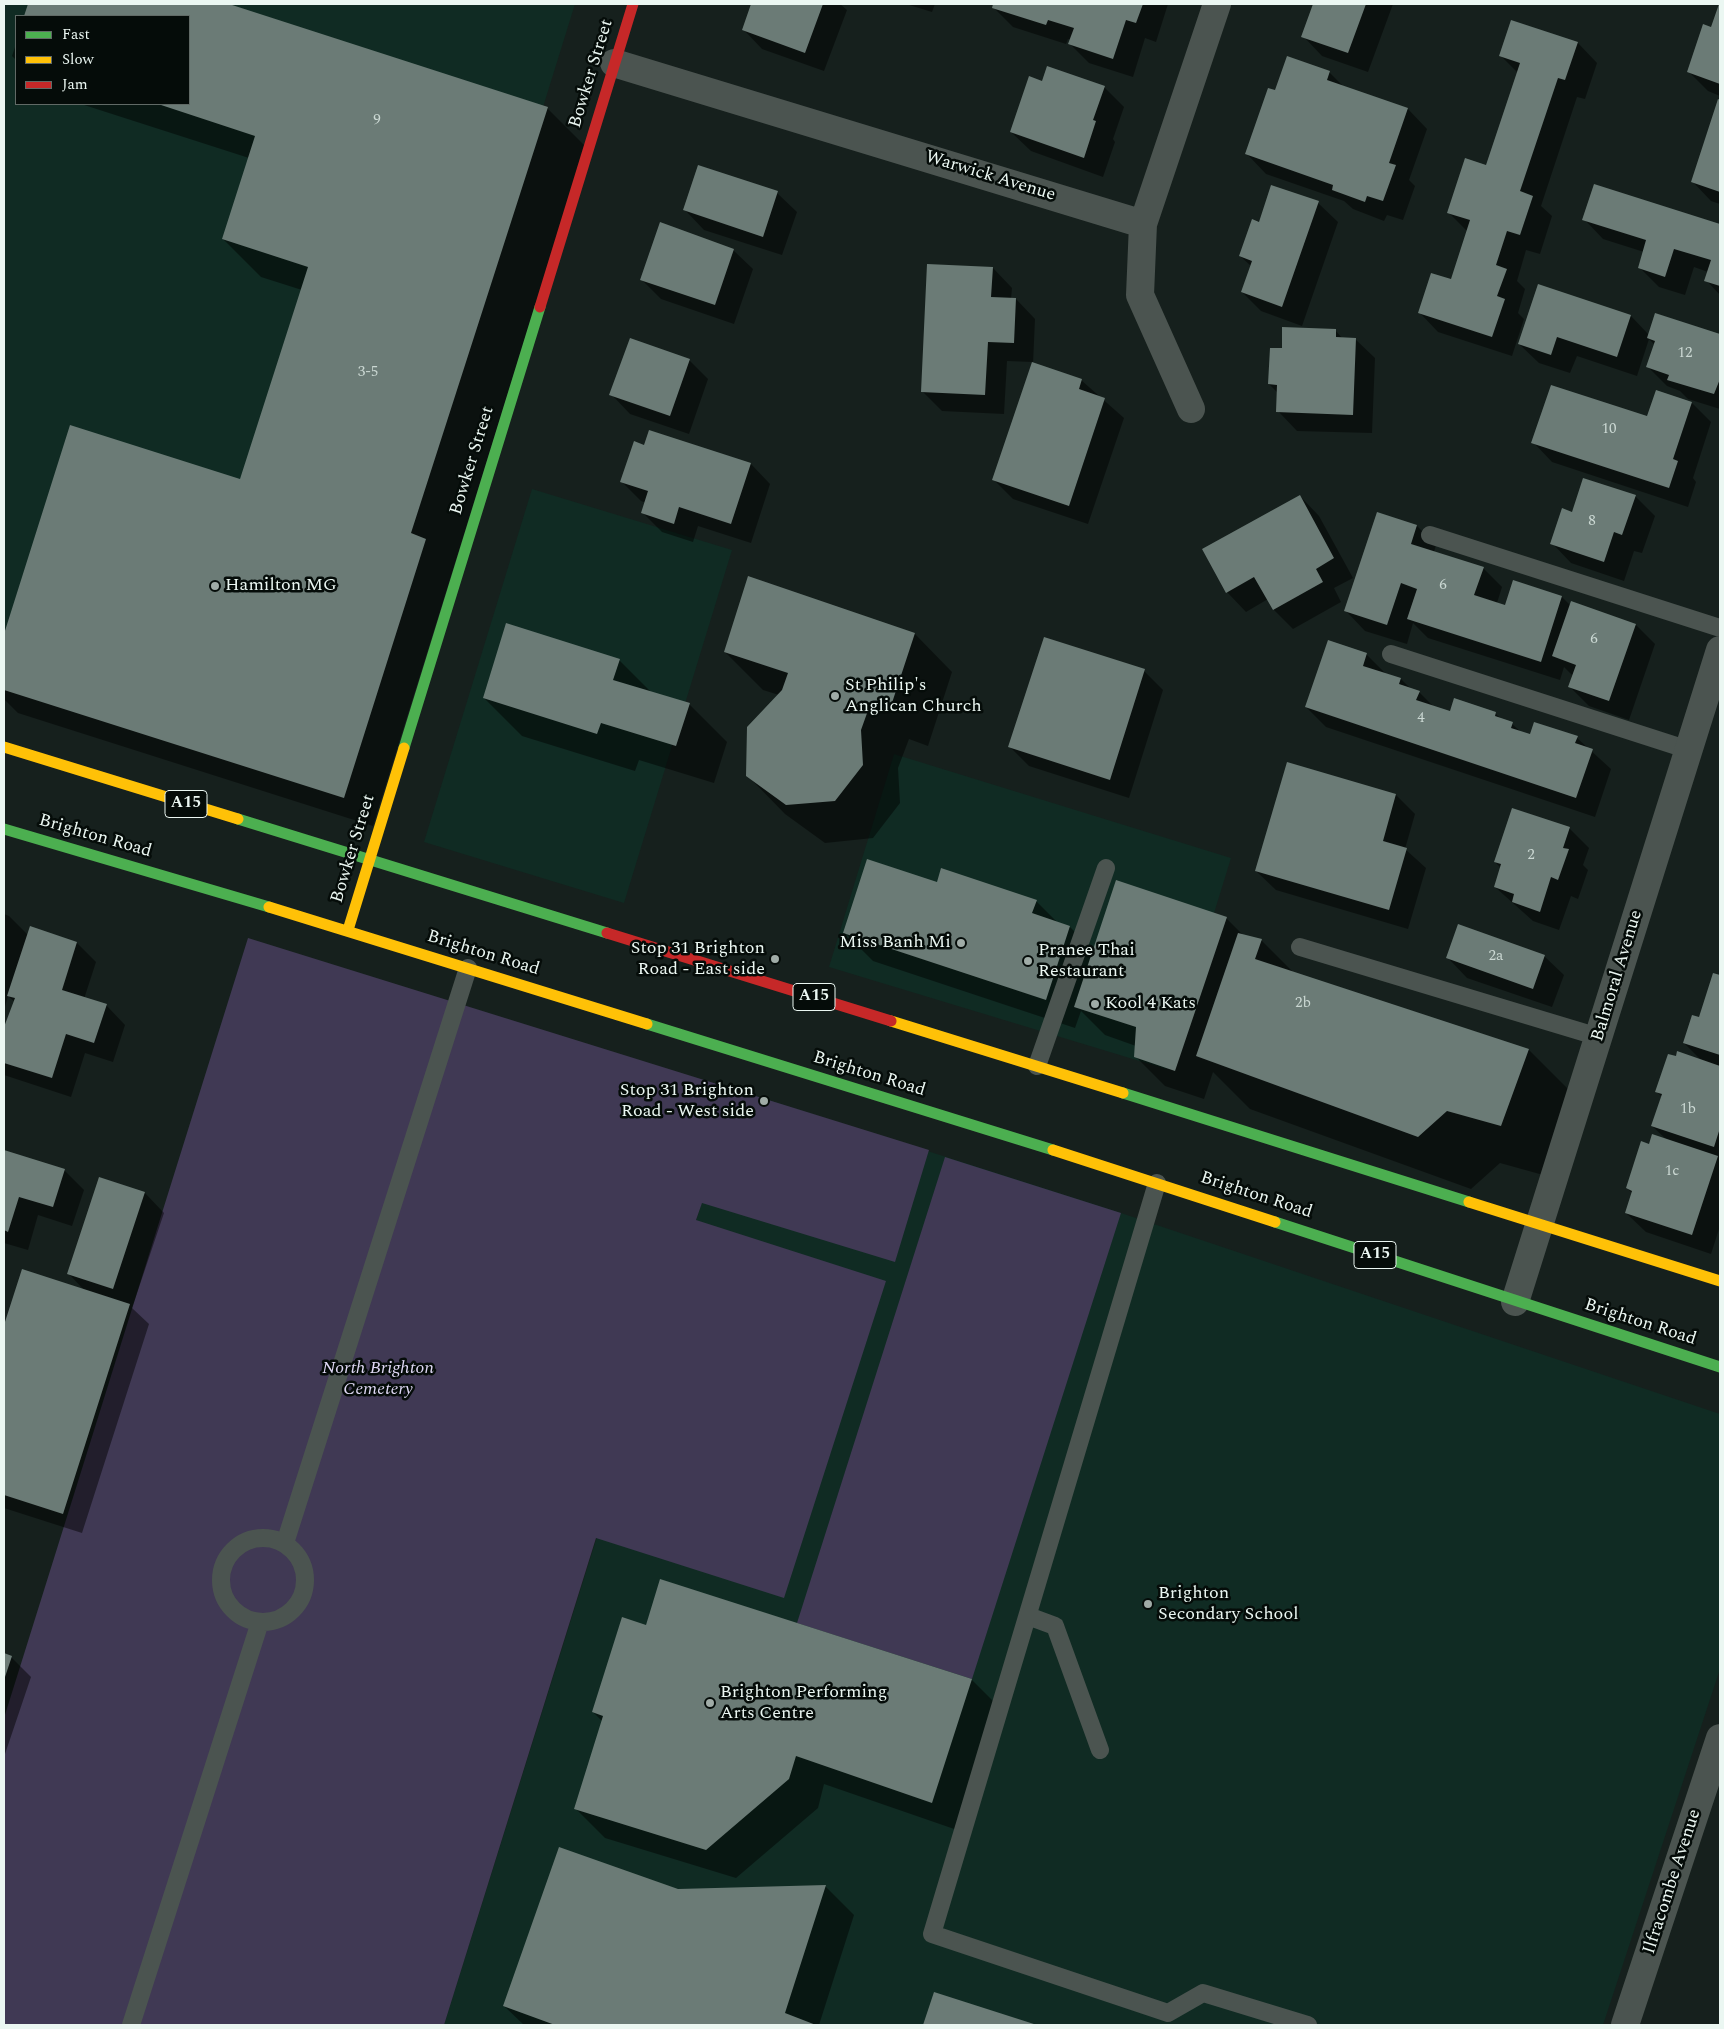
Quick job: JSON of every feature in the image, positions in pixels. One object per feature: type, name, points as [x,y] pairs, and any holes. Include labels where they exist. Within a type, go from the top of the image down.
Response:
[{"type":"main road","name":"Bowker Street","points":[[348,930],[633,4]]},
{"type":"main road","name":"A15","points":[[4,747],[1037,1066],[1720,1281]]},
{"type":"main road","name":"Brighton Road","points":[[4,829],[348,930],[1157,1183],[1515,1302],[1720,1367]]},
{"type":"street","points":[[1191,409],[1140,295],[1143,224],[1217,4]]},
{"type":"street","name":"Warwick Avenue","points":[[614,63],[1143,224]]},
{"type":"street","name":"Balmoral Avenue","points":[[1515,1302],[1720,650]]},
{"type":"street","name":"Ilfracombe Avenue","points":[[1625,2025],[1720,1738]]},
{"type":"lane","points":[[1430,535],[1720,628]]},
{"type":"lane","points":[[1391,654],[1688,750]]},
{"type":"lane","points":[[1037,1066],[1106,868]]},
{"type":"lane","points":[[1300,947],[1599,1037]]},
{"type":"lane","points":[[285,1543],[468,968]]},
{"type":"lane","points":[[1157,1183],[932,1934],[1168,2013],[1203,1992],[1308,2025]]},
{"type":"lane","points":[[258,1538],[272,1539],[285,1543],[296,1553],[303,1565],[305,1579],[304,1593],[297,1606],[287,1616],[274,1621],[260,1622],[246,1619],[235,1612],[227,1601],[222,1588],[222,1574],[226,1561],[234,1550],[245,1542],[258,1538]]},
{"type":"lane","points":[[1028,1616],[1055,1626],[1100,1750]]},
{"type":"lane","points":[[131,2025],[260,1622]]},
{"type":"shaded area","points":[[4,4],[575,4],[332,787],[4,685]]},
{"type":"shaded area","points":[[532,489],[732,550],[624,903],[424,842]]},
{"type":"shaded area","points":[[894,754],[1231,858],[1166,1069],[829,967]]},
{"type":"shaded area","name":"Brighton Secondary School","points":[[737,1090],[1121,1213],[1720,1414],[1720,1669],[1603,2025],[444,2025]]},
{"type":"green space","name":"North Brighton Cemetery","points":[[248,938],[929,1150],[895,1262],[702,1203],[696,1220],[886,1281],[784,1598],[596,1538],[444,2025],[4,2025],[4,1718]]},
{"type":"green space","points":[[945,1157],[1121,1213],[972,1679],[797,1623]]},
{"type":"building","points":[[28,4],[229,4],[548,107],[411,533],[426,539],[344,798],[4,690],[4,634],[70,425],[240,479],[308,267],[222,239],[255,136],[161,105],[190,105],[190,15],[24,15]]},
{"type":"building","points":[[751,4],[823,4],[805,53],[742,30]]},
{"type":"building","points":[[993,4],[1143,4],[1136,23],[1126,20],[1113,59],[1068,44],[1074,28],[1048,20],[1046,25],[992,8]]},
{"type":"building","points":[[1313,4],[1366,4],[1348,53],[1301,37]]},
{"type":"building","points":[[1719,4],[1720,84],[1687,72],[1703,24],[1711,27]]},
{"type":"building","points":[[1511,20],[1578,42],[1565,80],[1558,78],[1520,191],[1533,196],[1520,235],[1507,231],[1496,265],[1507,269],[1497,296],[1505,299],[1492,337],[1418,313],[1431,273],[1451,279],[1470,220],[1447,213],[1465,158],[1486,165],[1520,63],[1499,56]]},
{"type":"building","points":[[1287,56],[1330,71],[1327,80],[1408,108],[1389,163],[1396,165],[1383,201],[1367,196],[1365,202],[1332,190],[1333,185],[1245,154],[1268,88],[1275,90]]},
{"type":"building","points":[[1047,66],[1105,86],[1093,120],[1096,121],[1084,158],[1010,132],[1029,76],[1042,81]]},
{"type":"building","points":[[1718,99],[1720,100],[1720,192],[1691,182]]},
{"type":"building","points":[[698,165],[778,191],[763,237],[683,210]]},
{"type":"building","points":[[1594,184],[1720,224],[1720,286],[1704,281],[1711,260],[1674,249],[1665,277],[1638,268],[1646,240],[1582,220]]},
{"type":"building","points":[[1271,185],[1319,201],[1282,307],[1241,292],[1252,261],[1239,256],[1252,219],[1259,222]]},
{"type":"building","points":[[660,222],[734,249],[715,305],[640,280]]},
{"type":"building","points":[[927,264],[993,267],[991,297],[1016,298],[1014,343],[988,342],[985,395],[921,392]]},
{"type":"building","points":[[1538,284],[1631,315],[1617,357],[1557,337],[1551,355],[1518,344]]},
{"type":"building","points":[[1655,313],[1720,334],[1720,379],[1714,394],[1667,380],[1669,375],[1646,367],[1655,341],[1647,338]]},
{"type":"building","points":[[1282,327],[1336,329],[1336,337],[1356,338],[1353,415],[1276,412],[1277,385],[1268,384],[1270,348],[1282,348]]},
{"type":"building","points":[[630,338],[690,359],[670,416],[609,395]]},
{"type":"building","points":[[1032,362],[1082,379],[1079,389],[1105,398],[1069,506],[992,480]]},
{"type":"building","points":[[1551,385],[1647,416],[1656,390],[1692,402],[1673,459],[1678,461],[1669,488],[1531,443]]},
{"type":"building","points":[[649,430],[751,463],[731,524],[679,507],[674,524],[641,513],[648,491],[620,482],[634,441],[644,445]]},
{"type":"building","points":[[1583,478],[1636,495],[1622,535],[1614,532],[1604,562],[1550,544],[1562,508],[1572,512]]},
{"type":"building","points":[[1300,495],[1334,558],[1316,569],[1323,582],[1273,610],[1254,577],[1226,593],[1202,549]]},
{"type":"building","points":[[1377,512],[1417,525],[1411,544],[1484,567],[1474,595],[1505,605],[1513,580],[1562,596],[1541,662],[1407,619],[1417,589],[1401,583],[1387,625],[1344,611]]},
{"type":"building","name":"St Philip's Anglican Church","points":[[748,576],[915,633],[890,709],[871,702],[861,730],[863,765],[835,801],[786,805],[746,776],[747,727],[782,690],[788,673],[724,652]]},
{"type":"building","points":[[1571,601],[1636,624],[1609,701],[1568,687],[1576,665],[1552,656]]},
{"type":"building","points":[[506,623],[620,659],[613,680],[690,703],[676,746],[601,723],[597,734],[483,698]]},
{"type":"building","points":[[1044,637],[1145,669],[1110,780],[1008,747]]},
{"type":"building","points":[[1328,640],[1367,653],[1363,666],[1401,678],[1399,684],[1420,691],[1416,700],[1450,711],[1454,698],[1496,712],[1495,716],[1513,722],[1511,728],[1530,734],[1534,722],[1578,736],[1575,743],[1593,749],[1576,798],[1305,707]]},
{"type":"building","points":[[1287,762],[1396,794],[1383,841],[1407,848],[1389,910],[1255,871]]},
{"type":"building","points":[[1512,808],[1570,827],[1563,848],[1569,849],[1558,880],[1551,877],[1540,912],[1512,902],[1514,894],[1494,887],[1501,864],[1494,862]]},
{"type":"building","points":[[867,859],[937,882],[941,868],[1037,900],[1032,913],[1070,926],[1046,1000],[843,933]]},
{"type":"building","points":[[1116,880],[1227,917],[1175,1071],[1134,1057],[1136,1027],[1074,1007]]},
{"type":"building","points":[[1458,924],[1545,955],[1533,989],[1446,958]]},
{"type":"building","points":[[30,926],[77,942],[62,990],[107,1004],[94,1043],[66,1034],[52,1078],[4,1063],[4,1027],[15,998],[7,996]]},
{"type":"building","points":[[1238,933],[1262,939],[1255,959],[1529,1049],[1501,1126],[1447,1111],[1418,1137],[1196,1056]]},
{"type":"building","points":[[1713,973],[1720,975],[1720,1055],[1683,1043],[1692,1015],[1699,1017]]},
{"type":"building","points":[[1677,1051],[1720,1066],[1720,1128],[1714,1147],[1651,1126],[1662,1094],[1655,1092],[1668,1054],[1676,1056]]},
{"type":"building","points":[[1652,1134],[1718,1156],[1692,1235],[1625,1213],[1632,1191],[1626,1188],[1641,1141],[1649,1144]]},
{"type":"building","points":[[4,1150],[65,1169],[53,1207],[19,1197],[8,1232],[4,1230]]},
{"type":"building","points":[[99,1177],[145,1192],[113,1289],[67,1274]]},
{"type":"building","points":[[22,1269],[130,1304],[63,1514],[4,1495],[4,1325]]},
{"type":"building","points":[[660,1579],[972,1679],[932,1803],[796,1756],[789,1779],[706,1850],[574,1809],[603,1716],[592,1712],[622,1617],[646,1625]]},
{"type":"building","points":[[4,1653],[12,1656],[4,1680]]},
{"type":"building","points":[[559,1847],[678,1889],[826,1885],[785,2013],[816,2025],[555,2025],[503,2006]]},
{"type":"building","points":[[934,1992],[1037,2025],[923,2025]]},
{"type":"traffic: fast","points":[[404,748],[540,307]]},
{"type":"traffic: fast","points":[[238,819],[607,933]]},
{"type":"traffic: fast","points":[[4,829],[269,907]]},
{"type":"traffic: fast","points":[[647,1024],[1053,1150]]},
{"type":"traffic: fast","points":[[1123,1093],[1469,1202]]},
{"type":"traffic: fast","points":[[1275,1222],[1720,1367]]},
{"type":"traffic: slow","points":[[4,747],[238,819]]},
{"type":"traffic: slow","points":[[348,930],[404,748]]},
{"type":"traffic: slow","points":[[269,907],[647,1024]]},
{"type":"traffic: slow","points":[[891,1021],[1123,1093]]},
{"type":"traffic: slow","points":[[1053,1150],[1275,1222]]},
{"type":"traffic: slow","points":[[1469,1202],[1720,1281]]},
{"type":"traffic: jam","points":[[540,307],[633,4]]},
{"type":"traffic: jam","points":[[607,933],[891,1021]]},
{"type":"place","name":"Hamilton MG","points":[[215,586]]},
{"type":"place","name":"St Philip's Anglican Church","points":[[835,696]]},
{"type":"place","name":"Miss Banh Mi","points":[[961,943]]},
{"type":"place","name":"Stop 31 Brighton Road - East side","points":[[775,959]]},
{"type":"place","name":"Pranee Thai Restaurant","points":[[1028,961]]},
{"type":"place","name":"Kool 4 Kats","points":[[1095,1004]]},
{"type":"place","name":"Stop 31 Brighton Road - West side","points":[[764,1101]]},
{"type":"place","name":"Brighton Secondary School","points":[[1148,1604]]},
{"type":"place","name":"Brighton Performing Arts Centre","points":[[710,1703]]}]
